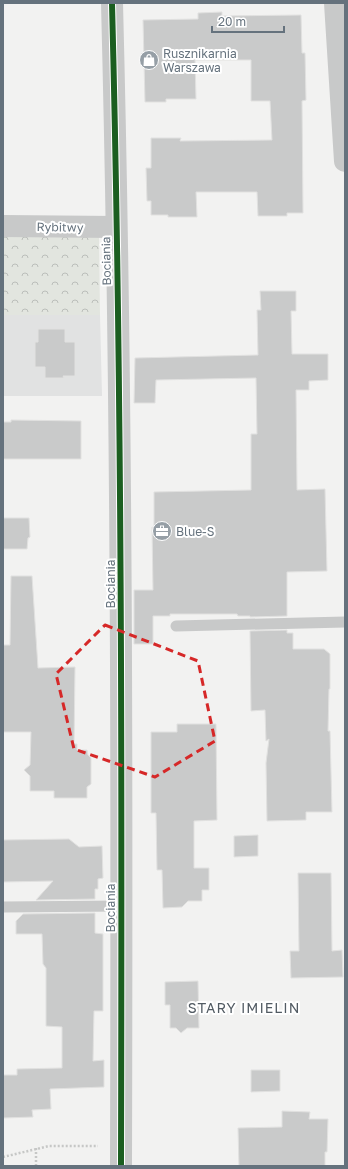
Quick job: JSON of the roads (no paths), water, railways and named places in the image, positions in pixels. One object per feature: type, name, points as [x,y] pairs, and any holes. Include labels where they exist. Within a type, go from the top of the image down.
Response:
[{"type":"street","name":"Bociania","points":[[112,3],[120,421],[122,906],[121,1166]]},
{"type":"street","points":[[335,3],[344,117],[345,161]]},
{"type":"street","name":"Rybitwy","points":[[3,226],[116,227]]},
{"type":"lane","points":[[176,626],[345,622]]},
{"type":"lane","points":[[3,907],[122,906]]},
{"type":"place","name":"Rusznikarnia Warszawa","points":[[149,60]]},
{"type":"place","name":"Blue-S","points":[[162,531]]},
{"type":"district","name":"STARY IMIELIN","points":[[244,1007]]}]
